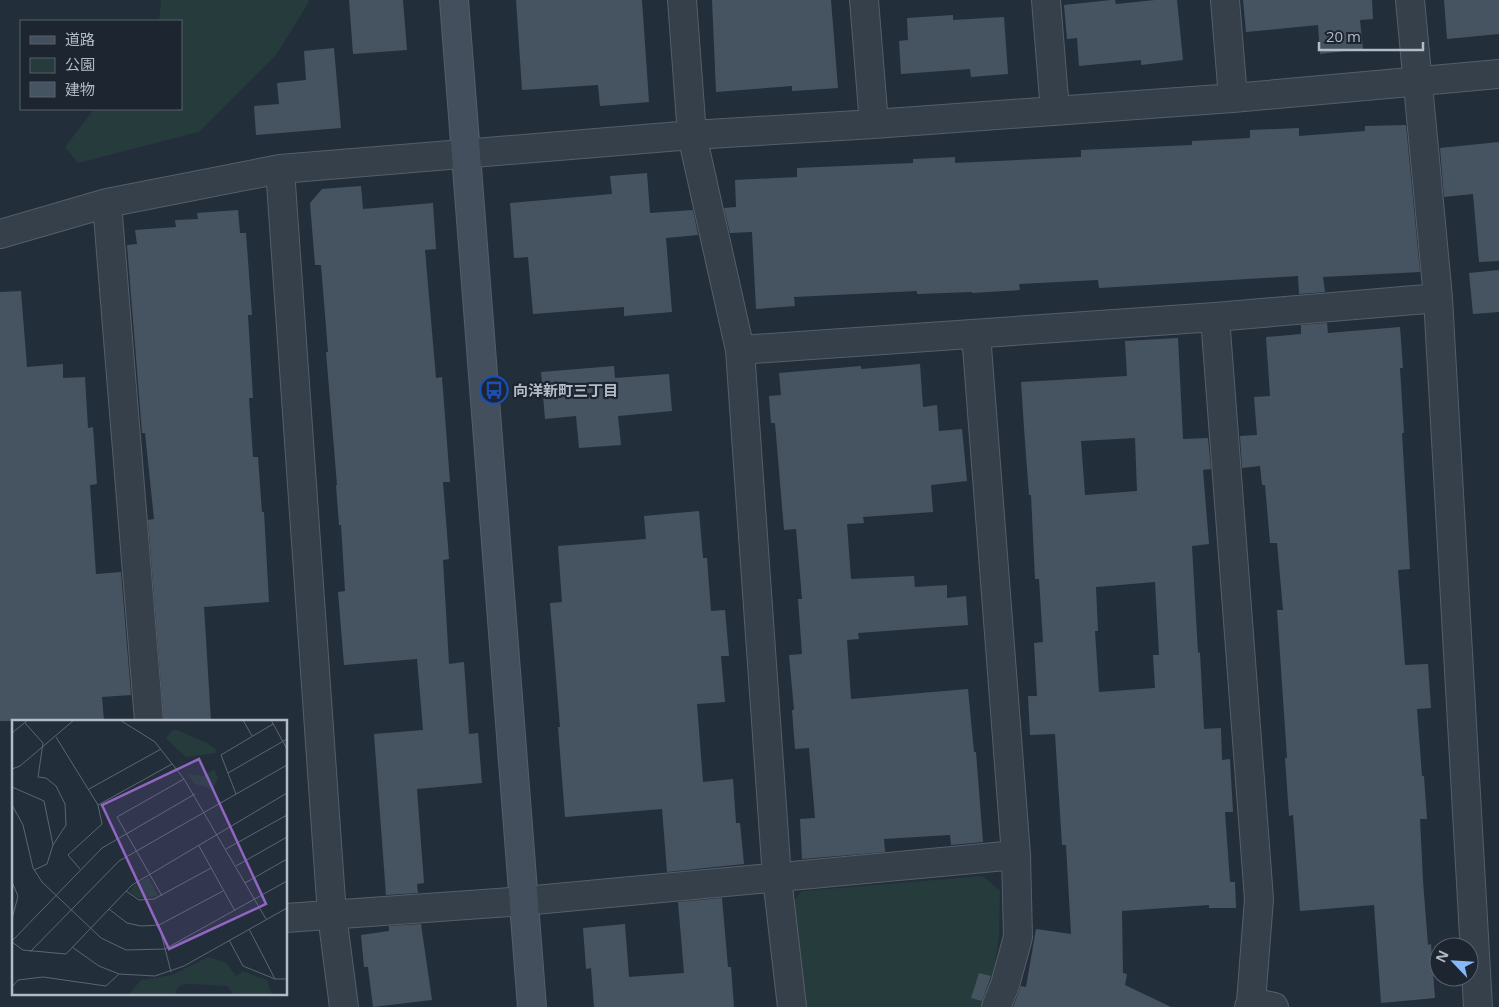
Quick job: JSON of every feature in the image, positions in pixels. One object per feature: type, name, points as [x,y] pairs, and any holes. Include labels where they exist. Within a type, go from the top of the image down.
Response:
[{"type":"street","points":[[454,0],[532,1007]]},
{"type":"street","points":[[682,0],[692,135],[740,350],[776,878],[792,1007]]},
{"type":"street","points":[[864,0],[874,124]]},
{"type":"street","points":[[1046,0],[1055,111]]},
{"type":"street","points":[[1225,0],[1233,98]]},
{"type":"street","points":[[1410,0],[1438,298],[1478,1007]]},
{"type":"street","points":[[0,234],[107,203],[280,169],[692,135],[1233,98],[1499,74]]},
{"type":"street","points":[[280,169],[332,915],[344,1007]]},
{"type":"street","points":[[107,203],[149,720]]},
{"type":"street","points":[[740,350],[1215,317],[1438,298]]},
{"type":"street","points":[[1215,317],[1260,899],[1258,1005]]},
{"type":"street","points":[[976,334],[1016,855],[1018,937],[1005,985],[996,1007]]},
{"type":"street","points":[[288,918],[524,901],[1016,855]]},
{"type":"green space","points":[[161,0],[308,0],[309,2],[276,55],[199,132],[78,163],[65,147],[93,110],[182,110],[182,20],[159,20]]},
{"type":"green space","points":[[982,876],[1000,890],[999,937],[993,977],[981,1007],[802,1007],[794,901],[802,891]]},
{"type":"building","points":[[349,0],[403,0],[407,50],[353,54]]},
{"type":"building","points":[[516,0],[642,0],[649,102],[600,106],[598,85],[522,90]]},
{"type":"building","points":[[712,0],[831,0],[838,88],[792,91],[792,86],[716,92]]},
{"type":"building","points":[[1115,0],[1116,4],[1177,0],[1183,60],[1141,65],[1141,60],[1079,66],[1077,38],[1067,39],[1064,5]]},
{"type":"building","points":[[1243,0],[1372,0],[1373,19],[1360,20],[1363,49],[1320,54],[1318,25],[1246,32]]},
{"type":"building","points":[[1444,0],[1499,0],[1499,34],[1447,39]]},
{"type":"building","points":[[953,15],[953,20],[1004,17],[1008,74],[971,77],[970,69],[901,74],[899,41],[908,40],[907,18]]},
{"type":"building","points":[[334,48],[341,128],[256,135],[254,106],[279,104],[277,83],[306,80],[304,51]]},
{"type":"building","points":[[1406,125],[1420,272],[1323,277],[1325,292],[1299,294],[1298,276],[1099,288],[1098,280],[1019,284],[1020,290],[972,293],[917,294],[917,291],[794,297],[795,306],[756,309],[752,232],[730,233],[724,208],[736,207],[735,180],[797,177],[797,168],[913,163],[913,159],[955,157],[955,163],[1081,157],[1081,150],[1192,145],[1192,141],[1250,138],[1250,130],[1299,128],[1299,136],[1365,131],[1365,126]]},
{"type":"building","points":[[1499,142],[1499,261],[1479,262],[1473,194],[1444,197],[1440,148]]},
{"type":"building","points":[[647,173],[650,213],[693,210],[698,235],[666,238],[672,312],[624,316],[624,307],[533,314],[528,257],[514,258],[510,203],[612,194],[610,176]]},
{"type":"building","points":[[361,186],[363,209],[433,203],[436,249],[425,250],[436,378],[442,377],[450,482],[443,482],[449,559],[443,560],[449,664],[464,662],[469,734],[478,733],[482,783],[417,789],[424,883],[417,884],[418,893],[386,895],[374,734],[423,730],[417,659],[344,665],[338,592],[345,591],[341,525],[339,525],[321,265],[315,265],[310,203],[322,189]]},
{"type":"building","points":[[238,210],[240,233],[246,233],[252,315],[248,315],[253,398],[249,398],[253,457],[258,457],[262,512],[264,512],[269,602],[204,607],[211,720],[164,720],[148,520],[154,519],[145,433],[142,433],[127,245],[137,244],[135,230],[176,227],[175,220],[198,219],[197,213]]},
{"type":"building","points":[[1499,270],[1499,312],[1473,314],[1469,273]]},
{"type":"building","points":[[21,291],[27,367],[63,364],[63,378],[85,377],[88,428],[93,427],[97,484],[90,485],[96,574],[121,572],[131,695],[102,697],[104,720],[0,721],[0,292]]},
{"type":"building","points":[[1327,323],[1328,333],[1400,327],[1403,368],[1400,368],[1404,433],[1402,433],[1410,569],[1398,570],[1405,665],[1428,664],[1431,708],[1417,709],[1427,819],[1420,819],[1429,945],[1429,987],[1434,987],[1435,998],[1381,1003],[1374,905],[1300,911],[1293,815],[1289,816],[1285,758],[1287,758],[1277,610],[1283,610],[1277,543],[1270,543],[1265,485],[1262,485],[1260,466],[1242,468],[1240,436],[1257,435],[1254,397],[1270,396],[1266,337],[1301,334],[1301,325]]},
{"type":"building","points":[[1178,338],[1183,439],[1208,438],[1211,469],[1203,470],[1209,544],[1192,546],[1198,653],[1200,652],[1204,729],[1221,728],[1222,760],[1230,759],[1233,812],[1225,812],[1230,882],[1235,882],[1236,908],[1209,908],[1209,905],[1122,911],[1123,973],[1127,974],[1125,985],[1171,1007],[1013,1007],[1021,986],[1026,987],[1036,929],[1071,934],[1066,845],[1062,845],[1055,734],[1030,735],[1028,696],[1037,696],[1034,643],[1043,642],[1039,579],[1035,579],[1031,495],[1029,495],[1021,382],[1127,376],[1125,341]],"holes":[[[1135,438],[1137,491],[1085,495],[1081,441]],[[1155,582],[1159,655],[1153,655],[1155,688],[1099,692],[1095,631],[1098,631],[1096,587]]]},
{"type":"building","points":[[920,364],[923,407],[937,405],[939,431],[962,429],[967,481],[931,485],[933,512],[863,517],[864,523],[847,524],[851,579],[914,576],[915,587],[947,585],[947,598],[966,596],[968,625],[858,633],[859,639],[847,640],[851,699],[968,689],[974,752],[976,752],[983,842],[951,845],[950,835],[884,839],[885,852],[802,859],[800,819],[815,818],[809,748],[795,749],[789,655],[802,654],[798,599],[802,599],[796,529],[784,530],[775,423],[771,423],[769,396],[781,395],[779,373],[861,366],[861,369]]},
{"type":"building","points":[[614,366],[615,378],[669,374],[672,411],[618,416],[621,445],[579,448],[576,416],[545,419],[541,372]]},
{"type":"building","points":[[699,511],[703,558],[707,558],[711,611],[725,610],[729,656],[721,656],[725,702],[697,704],[703,782],[733,779],[736,823],[740,823],[744,864],[667,872],[662,809],[565,817],[550,603],[562,602],[558,546],[646,539],[644,516]]},
{"type":"building","points":[[722,898],[728,967],[731,967],[734,1007],[594,1007],[591,968],[586,969],[583,928],[625,924],[629,977],[684,973],[678,902]]},
{"type":"building","points":[[421,924],[432,1000],[373,1007],[368,967],[364,967],[361,935],[389,931],[389,926]]},
{"type":"building","points":[[979,973],[991,976],[982,1001],[971,998]]},
{"type":"place","name":"向洋新町三丁目","points":[[494,390]]}]
